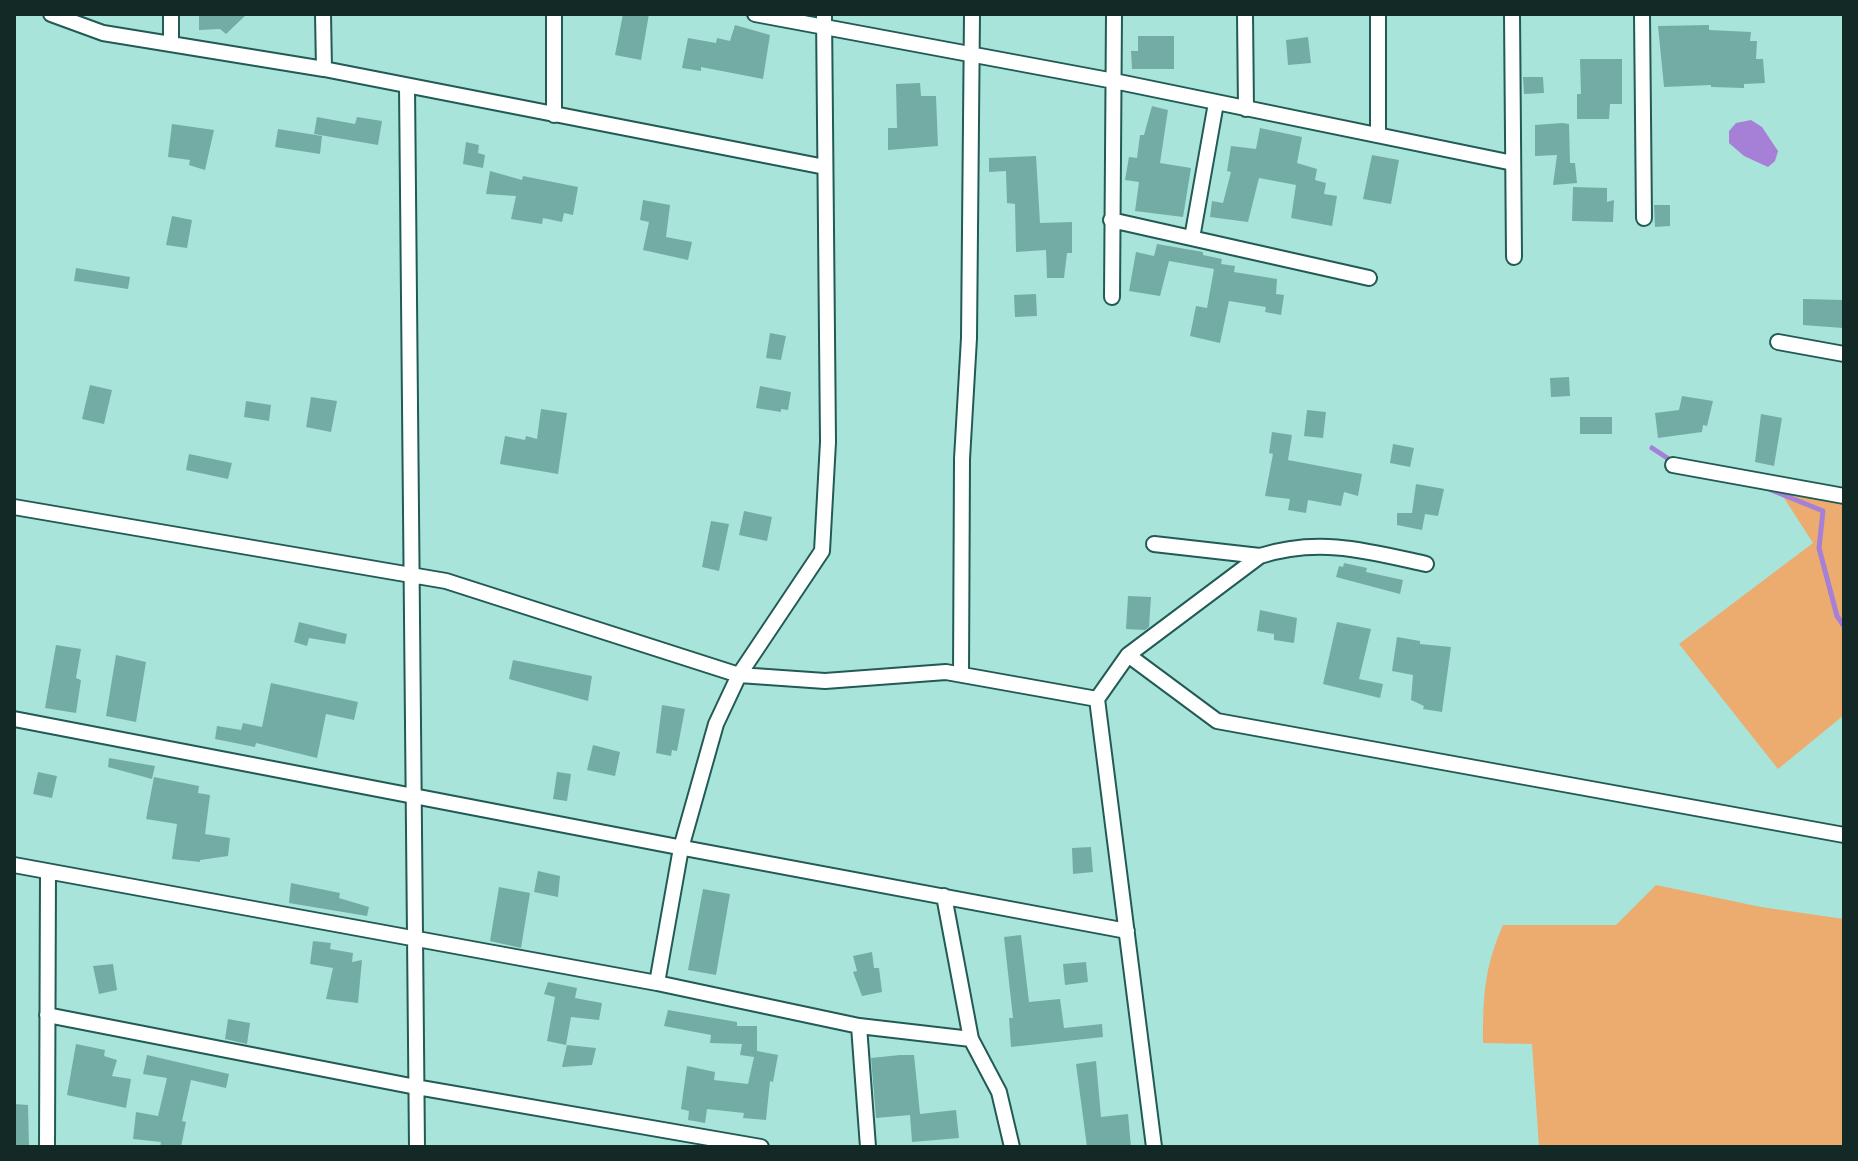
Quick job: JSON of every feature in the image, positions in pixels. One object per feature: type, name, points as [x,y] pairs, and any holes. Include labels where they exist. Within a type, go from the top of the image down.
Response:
[{"type":"street","points":[[51,14],[103,33],[324,69],[825,167]]},
{"type":"street","points":[[171,14],[171,43]]},
{"type":"street","points":[[323,14],[324,69]]},
{"type":"street","points":[[554,14],[554,115]]},
{"type":"street","points":[[755,14],[824,20],[972,54],[1513,163]]},
{"type":"street","points":[[961,674],[962,459],[969,338],[972,14]]},
{"type":"street","points":[[1112,297],[1114,14]]},
{"type":"street","points":[[1245,14],[1246,109]]},
{"type":"street","points":[[1378,14],[1378,135]]},
{"type":"street","points":[[1512,14],[1514,257]]},
{"type":"street","points":[[1642,14],[1644,218]]},
{"type":"street","points":[[657,983],[681,848],[716,724],[739,675],[822,551],[828,442],[824,20]]},
{"type":"street","points":[[407,86],[417,1147]]},
{"type":"street","points":[[1192,238],[1216,103]]},
{"type":"street","points":[[1111,220],[1369,278]]},
{"type":"street","points":[[1778,342],[1844,354]]},
{"type":"street","points":[[1673,465],[1844,496]]},
{"type":"street","points":[[14,507],[446,581],[739,675],[825,681],[946,672],[1097,699]]},
{"type":"street","points":[[1154,544],[1260,556]]},
{"type":"street","points":[[1154,1147],[1097,699],[1128,655],[1260,556],[1287,547],[1345,546],[1426,564]]},
{"type":"street","points":[[1128,655],[1217,721],[1844,835]]},
{"type":"street","points":[[14,719],[1127,931]]},
{"type":"street","points":[[14,865],[657,983],[859,1026],[971,1039]]},
{"type":"street","points":[[47,1147],[48,872]]},
{"type":"street","points":[[944,896],[971,1039],[999,1092],[1012,1147]]},
{"type":"street","points":[[47,1015],[416,1087],[761,1147]]},
{"type":"street","points":[[859,1026],[868,1147]]},
{"type":"shaded area","points":[[1751,120],[1762,127],[1778,151],[1775,161],[1768,167],[1744,156],[1729,143],[1729,131],[1736,123]]},
{"type":"shaded area","points":[[1775,484],[1844,496],[1844,715],[1778,769],[1679,644],[1813,543]]},
{"type":"shaded area","points":[[1656,885],[1761,907],[1844,919],[1844,1147],[1539,1147],[1532,1044],[1483,1043],[1486,983],[1503,925],[1616,925]]},
{"type":"building","points":[[199,14],[247,14],[226,34],[220,29],[199,30]]},
{"type":"building","points":[[623,14],[649,14],[641,60],[615,55]]},
{"type":"building","points":[[735,25],[770,35],[763,79],[701,67],[701,71],[682,68],[688,38],[716,43],[717,38],[730,41]]},
{"type":"building","points":[[1709,25],[1709,30],[1751,32],[1750,41],[1757,41],[1756,59],[1763,59],[1765,83],[1744,84],[1744,88],[1711,85],[1664,87],[1658,26]]},
{"type":"building","points":[[1138,36],[1174,36],[1174,69],[1132,69],[1131,51],[1138,51]]},
{"type":"building","points":[[1308,37],[1311,63],[1288,65],[1286,40]]},
{"type":"building","points":[[1580,59],[1622,59],[1622,104],[1610,104],[1609,119],[1577,119],[1577,94],[1581,94]]},
{"type":"building","points":[[1523,77],[1543,77],[1544,93],[1524,94]]},
{"type":"building","points":[[920,83],[921,96],[936,96],[938,146],[888,150],[888,128],[897,128],[896,84]]},
{"type":"building","points":[[1152,106],[1168,110],[1160,163],[1191,168],[1183,217],[1135,211],[1139,182],[1125,180],[1129,157],[1137,158],[1140,135],[1144,135]]},
{"type":"building","points":[[317,117],[355,124],[357,117],[382,121],[378,145],[314,134]]},
{"type":"building","points":[[172,124],[214,130],[205,170],[189,165],[190,160],[168,157]]},
{"type":"building","points":[[1569,124],[1570,163],[1575,163],[1577,183],[1553,185],[1557,155],[1535,156],[1535,125]]},
{"type":"building","points":[[1260,128],[1302,137],[1297,163],[1317,169],[1315,180],[1326,183],[1324,194],[1337,196],[1332,226],[1291,218],[1296,185],[1259,178],[1248,222],[1210,217],[1212,201],[1223,203],[1231,172],[1227,171],[1231,146],[1256,149]]},
{"type":"building","points":[[278,129],[322,136],[320,154],[275,147]]},
{"type":"building","points":[[466,142],[479,145],[478,153],[485,155],[483,168],[463,164]]},
{"type":"building","points":[[1372,155],[1399,160],[1391,204],[1363,199]]},
{"type":"building","points":[[1036,156],[1040,223],[1072,222],[1072,253],[1067,253],[1064,278],[1047,278],[1046,250],[1016,252],[1015,204],[1007,203],[1006,171],[989,172],[989,158]]},
{"type":"building","points":[[490,171],[522,180],[523,176],[578,187],[573,215],[564,213],[562,222],[543,218],[542,224],[511,219],[516,196],[486,194]]},
{"type":"building","points":[[1573,187],[1607,188],[1607,202],[1614,200],[1613,222],[1572,221]]},
{"type":"building","points":[[643,200],[670,205],[666,237],[692,242],[688,260],[643,250],[649,222],[640,220]]},
{"type":"building","points":[[1654,205],[1670,205],[1670,226],[1655,227]]},
{"type":"building","points":[[172,216],[192,220],[187,248],[166,245]]},
{"type":"building","points":[[1157,244],[1203,252],[1203,255],[1222,259],[1221,264],[1235,266],[1234,272],[1277,279],[1276,294],[1284,295],[1281,315],[1265,312],[1266,307],[1229,301],[1220,343],[1190,336],[1196,306],[1207,308],[1214,269],[1169,261],[1160,296],[1129,291],[1136,252],[1154,256]]},
{"type":"building","points":[[76,268],[130,277],[128,289],[74,281]]},
{"type":"building","points":[[1036,294],[1037,316],[1015,317],[1014,295]]},
{"type":"building","points":[[1803,299],[1844,300],[1843,328],[1803,325]]},
{"type":"building","points":[[770,333],[786,336],[781,360],[766,358]]},
{"type":"building","points":[[1569,377],[1570,396],[1551,397],[1550,378]]},
{"type":"building","points":[[90,385],[112,390],[104,424],[82,419]]},
{"type":"building","points":[[760,386],[791,392],[788,410],[781,409],[781,412],[756,408]]},
{"type":"building","points":[[1682,396],[1713,401],[1707,426],[1703,425],[1702,432],[1658,438],[1655,413],[1679,410]]},
{"type":"building","points":[[311,397],[337,401],[331,432],[306,427]]},
{"type":"building","points":[[246,401],[271,405],[269,421],[244,417]]},
{"type":"building","points":[[541,409],[567,413],[558,474],[500,464],[505,436],[537,439]]},
{"type":"building","points":[[1307,410],[1326,412],[1323,438],[1304,436]]},
{"type":"building","points":[[1761,414],[1782,418],[1774,466],[1755,462]]},
{"type":"building","points":[[1580,417],[1612,417],[1612,434],[1580,434]]},
{"type":"building","points":[[1272,432],[1292,435],[1288,460],[1362,474],[1358,496],[1344,492],[1341,506],[1308,500],[1306,513],[1288,510],[1290,499],[1265,496],[1273,454],[1269,453]]},
{"type":"building","points":[[1393,444],[1414,448],[1410,467],[1390,463]]},
{"type":"building","points":[[189,454],[232,463],[228,479],[186,470]]},
{"type":"building","points":[[1416,484],[1444,489],[1438,516],[1425,514],[1422,530],[1397,525],[1397,513],[1412,513]]},
{"type":"building","points":[[744,511],[772,517],[767,541],[739,535]]},
{"type":"building","points":[[711,521],[729,524],[719,571],[702,567]]},
{"type":"building","points":[[1344,563],[1367,568],[1366,572],[1403,580],[1400,594],[1336,577],[1339,566],[1343,567]]},
{"type":"building","points":[[1128,596],[1151,597],[1149,627],[1145,630],[1126,629]]},
{"type":"building","points":[[1260,610],[1297,618],[1294,643],[1274,640],[1274,634],[1257,631]]},
{"type":"building","points":[[299,622],[347,634],[345,644],[309,638],[307,646],[294,642]]},
{"type":"building","points":[[1337,622],[1371,629],[1359,679],[1383,684],[1380,698],[1323,684]]},
{"type":"building","points":[[1397,637],[1420,641],[1420,644],[1451,647],[1442,712],[1423,709],[1424,706],[1411,700],[1413,675],[1392,671]]},
{"type":"building","points":[[56,645],[81,649],[76,678],[81,680],[76,713],[45,708]]},
{"type":"building","points":[[116,655],[146,662],[136,722],[106,716]]},
{"type":"building","points":[[513,660],[592,676],[588,701],[509,679]]},
{"type":"building","points":[[271,683],[358,702],[354,720],[326,714],[317,758],[256,743],[255,747],[215,739],[217,726],[241,730],[243,723],[262,727]]},
{"type":"building","points":[[662,705],[685,709],[677,751],[672,750],[671,756],[656,753]]},
{"type":"building","points":[[593,745],[620,752],[615,776],[587,770]]},
{"type":"building","points":[[109,758],[155,766],[152,779],[108,767]]},
{"type":"building","points":[[38,772],[57,776],[52,798],[33,794]]},
{"type":"building","points":[[557,772],[571,774],[567,801],[553,799]]},
{"type":"building","points":[[154,777],[199,786],[198,793],[210,795],[205,834],[230,838],[228,856],[200,862],[172,859],[177,824],[146,819]]},
{"type":"building","points":[[1091,847],[1093,872],[1073,874],[1072,848]]},
{"type":"building","points":[[538,871],[560,876],[558,897],[534,892]]},
{"type":"building","points":[[291,883],[340,893],[339,898],[369,907],[367,916],[289,903]]},
{"type":"building","points":[[499,887],[530,893],[521,948],[490,941]]},
{"type":"building","points":[[703,889],[730,894],[716,975],[688,970]]},
{"type":"building","points":[[1021,935],[1029,1002],[1060,999],[1064,1028],[1102,1024],[1103,1037],[1011,1047],[1009,1018],[1013,1018],[1004,937]]},
{"type":"building","points":[[313,941],[331,943],[330,949],[353,953],[352,962],[362,960],[358,1003],[326,999],[333,968],[310,964]]},
{"type":"building","points":[[872,952],[874,968],[879,968],[882,992],[862,996],[853,972],[857,971],[853,956]]},
{"type":"building","points":[[1086,962],[1088,982],[1065,985],[1063,964]]},
{"type":"building","points":[[113,964],[117,990],[99,994],[93,966]]},
{"type":"building","points":[[548,982],[577,988],[575,998],[602,1003],[599,1020],[571,1017],[566,1045],[547,1041],[555,997],[544,994]]},
{"type":"building","points":[[668,1010],[737,1022],[737,1026],[757,1026],[757,1051],[778,1055],[773,1082],[770,1081],[766,1120],[743,1118],[744,1113],[707,1109],[705,1123],[688,1120],[689,1111],[681,1109],[687,1066],[715,1072],[714,1080],[748,1084],[754,1057],[740,1055],[742,1044],[710,1043],[711,1035],[664,1026]]},
{"type":"building","points":[[228,1019],[250,1023],[247,1044],[225,1039]]},
{"type":"building","points":[[76,1044],[105,1050],[104,1056],[117,1060],[112,1076],[131,1079],[126,1108],[67,1095]]},
{"type":"building","points":[[567,1045],[596,1048],[592,1065],[562,1067]]},
{"type":"building","points":[[147,1055],[229,1074],[226,1088],[191,1080],[182,1121],[186,1122],[181,1147],[160,1147],[161,1142],[133,1139],[136,1112],[158,1116],[167,1078],[143,1074]]},
{"type":"building","points":[[914,1055],[920,1114],[956,1110],[959,1138],[912,1142],[910,1115],[876,1118],[871,1058]]},
{"type":"building","points":[[1096,1061],[1101,1117],[1128,1114],[1131,1147],[1087,1147],[1076,1064]]},
{"type":"building","points":[[14,1104],[28,1105],[29,1147],[14,1147]]},
{"type":"waterway","points":[[1652,448],[1675,463]]},
{"type":"waterway","points":[[1764,487],[1823,511],[1819,548],[1837,616],[1844,626]]}]
